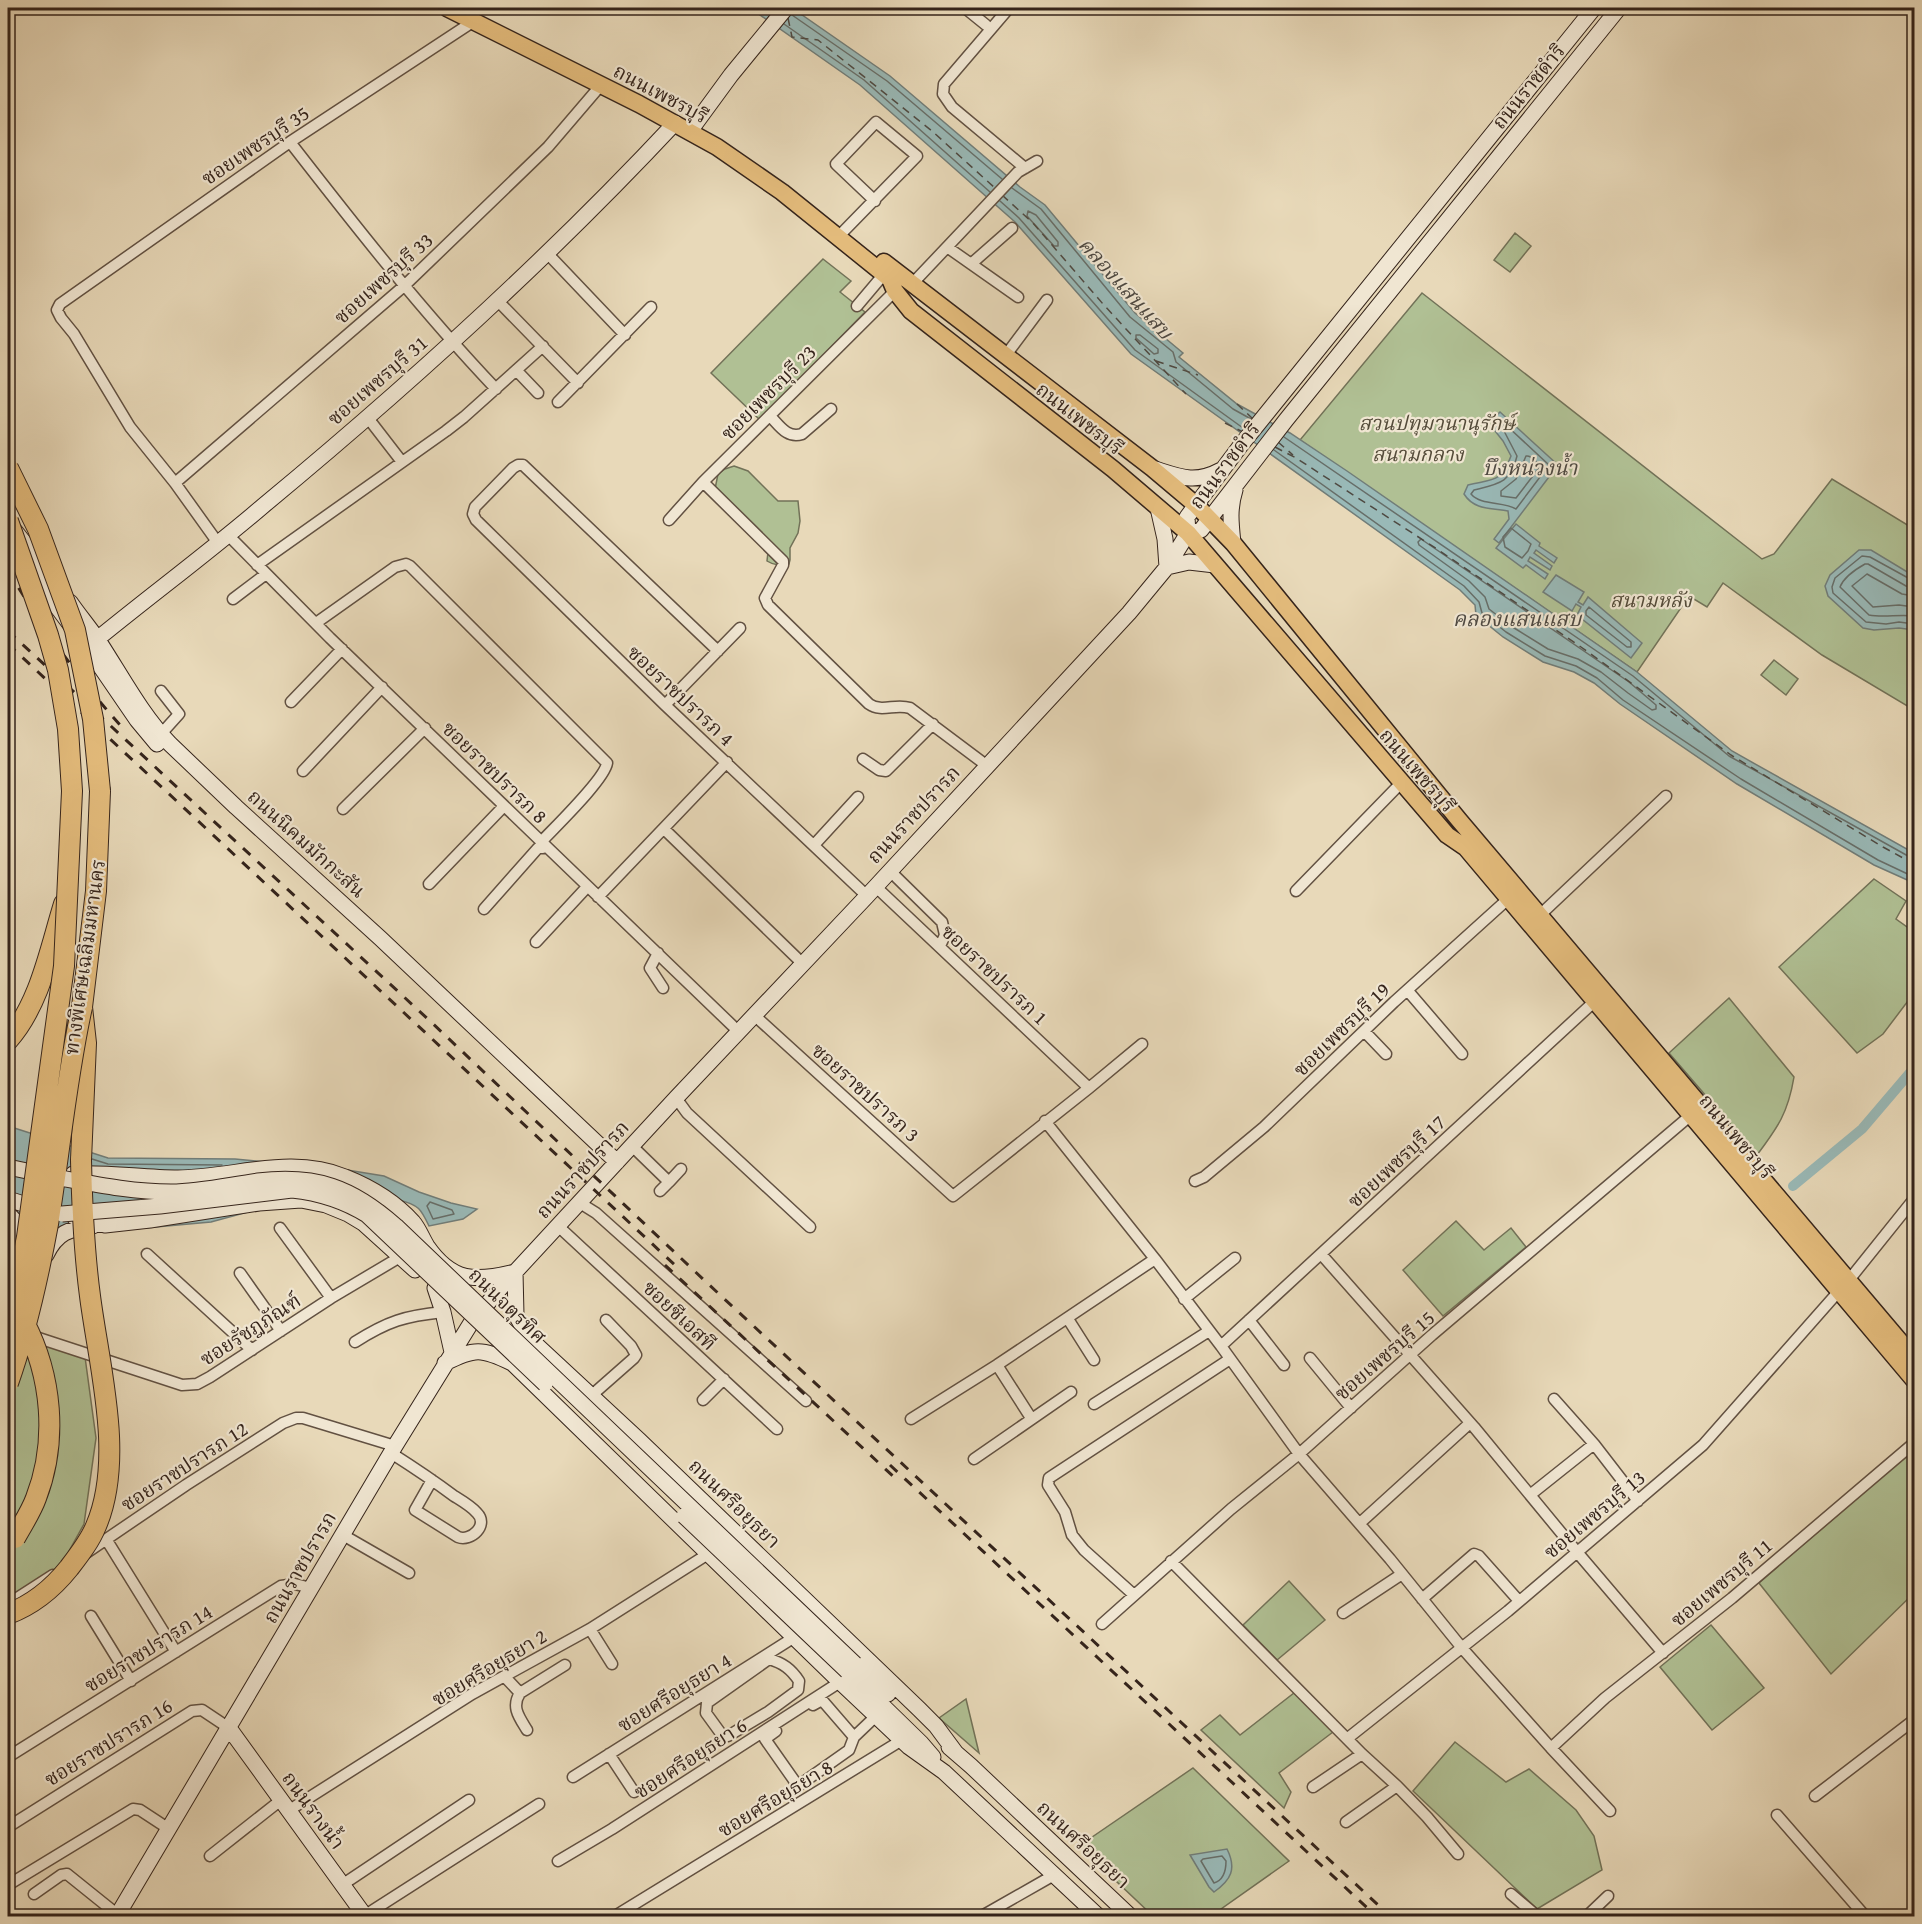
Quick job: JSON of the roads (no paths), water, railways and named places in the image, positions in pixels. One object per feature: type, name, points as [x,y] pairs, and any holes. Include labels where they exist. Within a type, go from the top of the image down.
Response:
[{"type":"highway","name":"ทางพิเศษเฉลิมมหานคร","points":[[8,468],[38,530],[75,630],[93,719],[100,791],[96,891],[82,1007],[70,1059],[48,1224],[32,1299],[8,1383]]},
{"type":"highway","name":"ทางพิเศษเฉลิมมหานคร","points":[[8,521],[58,670],[68,729],[72,791],[64,966],[23,1259],[8,1321]]},
{"type":"highway","points":[[8,1040],[18,1026],[39,984],[66,896]]},
{"type":"highway","points":[[8,1614],[42,1596],[62,1577],[96,1526],[107,1485],[109,1439],[89,1287],[82,1200],[81,1124],[86,1043],[82,1007]]},
{"type":"highway","points":[[8,1294],[35,1345],[45,1378],[50,1416],[48,1450],[38,1491],[29,1514],[15,1538],[8,1545]]},
{"type":"main road","name":"ถนนเพชรบุรี","points":[[447,8],[682,127],[763,178],[890,279],[895,291],[911,311],[932,329],[1119,474],[1188,533],[1401,783],[1447,835],[1466,848],[1691,1115],[1844,1286],[1912,1351]]},
{"type":"main road","name":"ซอยเพชรบุรี 31","points":[[92,643],[223,539],[368,418],[452,342],[682,127],[731,75],[786,8]]},
{"type":"main road","name":"ถนนราชดำริ","points":[[1594,8],[1270,408],[1187,518],[1188,533],[1215,524],[1238,482],[1256,457],[1619,8]]},
{"type":"main road","points":[[1583,21],[1598,34]]},
{"type":"main road","points":[[1537,78],[1551,90]]},
{"type":"main road","points":[[1526,92],[1540,105]]},
{"type":"main road","name":"ถนนเพชรบุรี","points":[[840,238],[854,242],[913,284],[1134,454],[1196,505],[1233,543],[1459,820],[1542,913],[1844,1286],[1914,1380]]},
{"type":"main road","points":[[1119,474],[1134,454]]},
{"type":"main road","points":[[1152,468],[1176,476],[1196,479],[1223,469]]},
{"type":"main road","points":[[1233,543],[1231,504],[1238,482]]},
{"type":"main road","points":[[1158,508],[1165,539],[1167,567],[1189,562],[1215,565]]},
{"type":"main road","name":"ถนนนิคมมักกะสัน","points":[[8,521],[38,570],[161,734],[236,807],[380,938],[614,1165]]},
{"type":"main road","points":[[1215,524],[1205,545],[1206,549],[1251,602],[1251,607]]},
{"type":"main road","name":"ถนนราชปรารภ","points":[[118,1916],[393,1449],[471,1323],[515,1272],[676,1098],[1129,613],[1167,567],[1188,533]]},
{"type":"main road","name":"ถนนนิคมมักกะสัน","points":[[8,541],[38,570]]},
{"type":"main road","name":"ถนนนิคมมักกะสัน","points":[[92,643],[137,720],[166,754],[614,1165]]},
{"type":"main road","name":"ถนนจตุรทิศ","points":[[8,1167],[142,1191],[173,1192],[289,1178],[313,1181],[356,1195],[396,1226],[847,1672]]},
{"type":"main road","name":"ถนนจตุรทิศ","points":[[49,1176],[93,1174],[180,1178],[282,1167],[325,1170],[370,1188],[396,1206],[413,1222],[439,1260],[460,1276],[494,1277],[515,1272]]},
{"type":"main road","name":"ถนนจตุรทิศ","points":[[62,1214],[160,1206],[292,1190],[314,1192],[351,1205],[367,1215],[429,1273],[847,1672]]},
{"type":"main road","name":"ถนนจตุรทิศ","points":[[8,1199],[105,1225],[280,1200],[301,1200],[326,1205],[363,1223],[471,1323]]},
{"type":"main road","points":[[381,1240],[394,1239],[403,1229],[403,1221],[396,1206]]},
{"type":"main road","points":[[8,1214],[18,1225],[22,1250],[8,1311]]},
{"type":"main road","points":[[8,1389],[27,1334],[45,1258],[55,1239],[76,1228],[105,1225]]},
{"type":"main road","name":"ถนนศรีอยุธยา","points":[[515,1272],[516,1315],[529,1338],[936,1725],[956,1753]]},
{"type":"main road","points":[[435,1288],[443,1312],[448,1358],[490,1352],[512,1363]]},
{"type":"main road","name":"ถนนศรีอยุธยา","points":[[471,1323],[793,1638],[917,1721],[956,1753],[1130,1917]]},
{"type":"main road","points":[[559,1409],[557,1400],[562,1388],[569,1386],[588,1392]]},
{"type":"main road","name":"ถนนศรีอยุธยา","points":[[847,1672],[876,1716],[902,1740],[944,1772],[1098,1917]]},
{"type":"main road","name":"ถนนศรีอยุธยา","points":[[847,1672],[921,1743],[944,1772]]},
{"type":"main road","name":"ถนนรางน้ำ","points":[[229,1728],[365,1916]]},
{"type":"street","points":[[965,8],[986,25]]},
{"type":"street","points":[[1009,8],[944,84],[943,94],[952,107],[1022,170]]},
{"type":"street","name":"ซอยเพชรบุรี 35","points":[[60,304],[290,142],[474,21]]},
{"type":"street","name":"ซอยเพชรบุรี 33","points":[[175,483],[405,286],[548,147],[601,85]]},
{"type":"street","points":[[840,238],[875,201],[917,156],[876,122],[836,164],[875,201]]},
{"type":"street","points":[[290,142],[362,235],[452,342],[496,388]]},
{"type":"street","points":[[913,284],[1022,170],[1037,161]]},
{"type":"street","points":[[971,264],[1012,228]]},
{"type":"street","points":[[947,247],[1018,297]]},
{"type":"street","points":[[547,253],[625,335]]},
{"type":"street","points":[[856,306],[884,274]]},
{"type":"street","name":"ซอยเพชรบุรี 23","points":[[669,520],[895,291]]},
{"type":"street","points":[[497,300],[578,383]]},
{"type":"street","points":[[1006,355],[1047,300]]},
{"type":"street","name":"ซอยราชปรารภ 8","points":[[60,304],[57,310],[61,318],[74,334],[130,427],[223,539],[257,565],[739,1032]]},
{"type":"street","points":[[558,402],[651,307]]},
{"type":"street","points":[[257,565],[455,424],[543,346]]},
{"type":"street","points":[[517,371],[538,393]]},
{"type":"street","points":[[770,416],[786,432],[796,436],[802,434],[831,409]]},
{"type":"street","points":[[368,418],[402,462]]},
{"type":"street","name":"ซอยราชปรารภ 4","points":[[718,651],[523,465],[513,468],[475,507],[474,517],[570,614],[814,845],[871,891]]},
{"type":"street","points":[[704,482],[783,561],[783,565],[766,593],[765,602],[874,708],[904,706],[910,708],[986,765]]},
{"type":"street","points":[[316,623],[394,567],[406,564],[607,764],[606,770],[543,844],[543,848],[538,848],[484,909]]},
{"type":"street","points":[[233,599],[266,574]]},
{"type":"street","points":[[665,705],[740,628]]},
{"type":"street","points":[[291,702],[342,649]]},
{"type":"street","points":[[303,771],[382,687]]},
{"type":"street","points":[[161,691],[179,714],[161,734]]},
{"type":"street","points":[[863,759],[879,770],[886,771],[933,724]]},
{"type":"street","points":[[342,809],[425,728]]},
{"type":"street","points":[[598,897],[727,762]]},
{"type":"street","points":[[1296,891],[1401,783]]},
{"type":"street","points":[[1542,913],[1666,796]]},
{"type":"street","points":[[814,845],[858,798]]},
{"type":"street","points":[[429,884],[504,806]]},
{"type":"street","points":[[664,829],[803,964]]},
{"type":"street","points":[[890,871],[942,922],[945,935],[940,946]]},
{"type":"street","points":[[536,942],[587,887]]},
{"type":"street","name":"ซอยราชปรารภ 1","points":[[871,891],[940,946],[1089,1088]]},
{"type":"street","name":"ซอยเพชรบุรี 19","points":[[1195,1180],[1204,1177],[1249,1140],[1508,899]]},
{"type":"street","points":[[658,953],[650,968],[663,988]]},
{"type":"street","points":[[1408,991],[1462,1054]]},
{"type":"street","name":"ซอยเพชรบุรี 17","points":[[1221,1346],[1595,1001]]},
{"type":"street","name":"ซอยราชปรารภ 3","points":[[754,1015],[953,1196],[1045,1121]]},
{"type":"street","points":[[1364,1031],[1386,1054]]},
{"type":"street","points":[[1142,1044],[1045,1121],[1155,1259],[1299,1454],[1360,1523],[1462,1648],[1610,1811]]},
{"type":"street","points":[[676,1098],[687,1113],[810,1227]]},
{"type":"street","name":"ซอยเพชรบุรี 15","points":[[1102,1624],[1230,1509],[1299,1454],[1410,1355],[1691,1115]]},
{"type":"street","points":[[632,1146],[669,1182]]},
{"type":"street","points":[[660,1191],[681,1169]]},
{"type":"street","name":"ซอยเพชรบุรี 13","points":[[1348,1738],[1519,1601],[1703,1445],[1844,1286],[1914,1199]]},
{"type":"street","points":[[580,1203],[613,1227],[806,1401]]},
{"type":"street","name":"ซอยซีเอสที","points":[[558,1226],[777,1429]]},
{"type":"street","points":[[280,1228],[331,1298]]},
{"type":"street","points":[[147,1254],[252,1350]]},
{"type":"street","points":[[1321,1254],[1470,1423],[1663,1653]]},
{"type":"street","name":"ซอยรัชฎภัณฑ์","points":[[8,1328],[174,1382],[197,1384],[331,1298],[400,1257]]},
{"type":"street","points":[[1184,1299],[1235,1258]]},
{"type":"street","points":[[911,1419],[1068,1319],[1155,1259]]},
{"type":"street","points":[[240,1273],[281,1331]]},
{"type":"street","points":[[355,1342],[393,1321],[415,1315],[443,1312]]},
{"type":"street","points":[[1068,1319],[1094,1360]]},
{"type":"street","points":[[588,1392],[636,1355],[635,1350],[606,1320]]},
{"type":"street","points":[[1249,1320],[1284,1365]]},
{"type":"street","points":[[1094,1404],[1209,1330]]},
{"type":"street","points":[[1310,1358],[1351,1408]]},
{"type":"street","points":[[1134,1595],[1084,1550],[1072,1535],[1065,1512],[1048,1485],[1048,1478],[1230,1359]]},
{"type":"street","points":[[997,1365],[1031,1419]]},
{"type":"street","points":[[703,1400],[724,1379]]},
{"type":"street","points":[[974,1459],[1071,1392]]},
{"type":"street","points":[[1554,1399],[1594,1444],[1638,1501]]},
{"type":"street","name":"ซอยราชปรารภ 12","points":[[8,1604],[186,1485],[283,1423],[296,1418],[303,1418],[393,1449],[478,1514],[481,1522],[469,1538],[458,1537],[415,1510],[432,1480]]},
{"type":"street","points":[[1360,1523],[1470,1423]]},
{"type":"street","name":"ซอยเพชรบุรี 11","points":[[1551,1748],[1605,1698],[1732,1598],[1914,1443]]},
{"type":"street","points":[[1530,1495],[1594,1444]]},
{"type":"street","points":[[343,1534],[409,1573]]},
{"type":"street","points":[[106,1539],[176,1652]]},
{"type":"street","name":"ซอยศรีอยุธยา 2","points":[[210,1856],[285,1805],[472,1694],[590,1629],[708,1554]]},
{"type":"street","points":[[1422,1599],[1474,1554],[1479,1556],[1519,1601]]},
{"type":"street","points":[[1171,1561],[1362,1754],[1397,1786],[1458,1854]]},
{"type":"street","points":[[1343,1613],[1402,1574]]},
{"type":"street","name":"ซอยราชปรารภ 14","points":[[8,1757],[281,1586],[295,1584],[311,1588]]},
{"type":"street","points":[[92,1616],[131,1681]]},
{"type":"street","points":[[590,1629],[612,1664]]},
{"type":"street","name":"ซอยศรีอยุธยา 4","points":[[573,1777],[793,1638]]},
{"type":"street","points":[[769,1659],[783,1664],[793,1673],[800,1685],[798,1690],[768,1712],[728,1736],[724,1736],[715,1727],[705,1709],[707,1703],[769,1659]]},
{"type":"street","points":[[527,1730],[516,1710],[516,1700],[520,1693],[565,1665]]},
{"type":"street","name":"ซอยศรีอยุธยา 6","points":[[558,1861],[779,1722],[847,1672]]},
{"type":"street","points":[[505,1677],[520,1693]]},
{"type":"street","points":[[854,1737],[822,1700],[765,1739],[798,1786],[849,1750],[854,1737],[876,1716]]},
{"type":"street","name":"ซอยราชปรารภ 16","points":[[8,1827],[192,1711],[202,1710],[229,1728]]},
{"type":"street","points":[[768,1712],[779,1722]]},
{"type":"street","points":[[1815,1796],[1914,1720]]},
{"type":"street","name":"ซอยศรีอยุธยา 8","points":[[615,1917],[665,1884],[902,1740]]},
{"type":"street","points":[[609,1754],[634,1792]]},
{"type":"street","points":[[1313,1787],[1362,1754]]},
{"type":"street","points":[[1346,1822],[1397,1786]]},
{"type":"street","points":[[342,1885],[469,1800]]},
{"type":"street","points":[[365,1916],[539,1804]]},
{"type":"street","points":[[8,1885],[133,1809],[140,1810],[169,1829]]},
{"type":"street","points":[[1777,1815],[1865,1917]]},
{"type":"street","points":[[34,1894],[61,1875],[67,1874],[118,1916]]},
{"type":"street","points":[[982,1917],[1054,1875]]},
{"type":"street","points":[[1511,1894],[1530,1915]]},
{"type":"street","points":[[1587,1917],[1608,1896]]},
{"type":"water","name":"คลองแสนแสบ","points":[[750,8],[792,8],[890,76],[1020,187],[1045,205],[1135,313],[1183,353],[1179,357],[1237,404],[1290,433],[1347,471],[1637,672],[1732,751],[1912,852],[1914,849],[1914,883],[1874,865],[1737,784],[1620,704],[1594,683],[1574,672],[1543,662],[1503,637],[1476,615],[1475,605],[1460,590],[1131,354],[1015,222],[860,85]]},
{"type":"water","name":"บึงหน่วงน้ำ","points":[[1500,412],[1558,465],[1499,543],[1494,539],[1509,519],[1508,511],[1478,506],[1464,494],[1468,485],[1500,475],[1511,456],[1491,426]]},
{"type":"water","points":[[1516,524],[1540,543],[1539,546],[1557,558],[1554,563],[1536,550],[1534,553],[1552,566],[1550,570],[1530,557],[1528,561],[1548,574],[1545,579],[1526,565],[1523,568],[1496,548]]},
{"type":"water","points":[[1859,550],[1871,550],[1914,576],[1914,630],[1863,628],[1828,596],[1825,586],[1830,575]]},
{"type":"water","points":[[1556,575],[1584,592],[1578,602],[1583,605],[1588,597],[1642,643],[1631,658],[1577,615],[1581,607],[1576,604],[1572,611],[1543,592]]},
{"type":"water","points":[[8,1126],[108,1158],[235,1159],[341,1169],[384,1176],[419,1192],[477,1209],[463,1219],[429,1226],[418,1208],[399,1200],[285,1202],[211,1222],[56,1236],[8,1222]]},
{"type":"water","points":[[1227,1849],[1232,1862],[1231,1874],[1225,1883],[1214,1892],[1190,1855]]},
{"type":"waterway","points":[[1793,1186],[1862,1129],[1914,1068]]},
{"type":"railway","points":[[8,571],[61,652],[122,727]]},
{"type":"railway","points":[[8,631],[1390,1916]]},
{"type":"railway","points":[[8,644],[677,1267]]},
{"type":"railway","points":[[665,1265],[894,1477]]},
{"type":"railway","points":[[890,1465],[1376,1916]]},
{"type":"park label","name":"สวนปทุมวนานุรักษ์","points":[[1437,422]]},
{"type":"park label","name":"สนามกลาง","points":[[1418,453]]},
{"type":"park label","name":"สนามหลัง","points":[[1651,599]]}]
